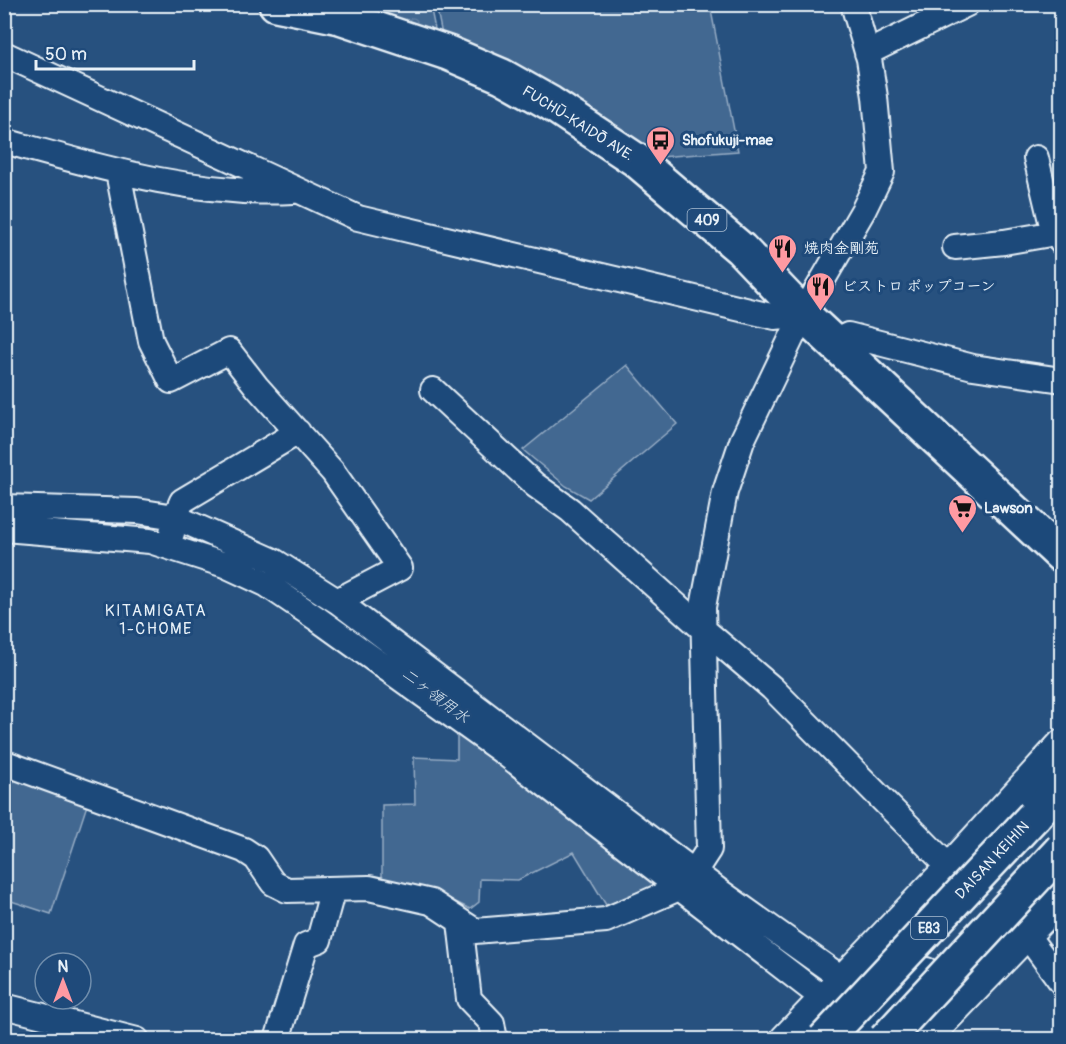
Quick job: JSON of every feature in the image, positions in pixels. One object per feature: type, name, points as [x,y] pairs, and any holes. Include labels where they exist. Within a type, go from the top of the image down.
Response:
[{"type":"highway","name":"FUCHŪ-KAIDŌ AVE.","points":[[276,4],[340,17],[448,53],[502,76],[550,103],[636,159],[741,249],[803,314],[1062,556]]},
{"type":"highway","name":"DAISAN KEIHIN","points":[[824,1040],[1062,785]]},
{"type":"highway","points":[[881,1017],[1062,849]]},
{"type":"street","points":[[6,764],[244,850],[256,858],[273,884],[287,890],[369,888],[431,902],[476,931],[606,920],[686,880],[709,849],[702,629],[703,607],[725,492],[742,441],[803,314],[864,209],[882,172],[875,97],[867,53],[853,4]]},
{"type":"street","points":[[867,53],[967,4]]},
{"type":"street","points":[[4,54],[358,218],[775,317],[803,314]]},
{"type":"street","points":[[4,141],[118,172],[202,188],[257,193],[297,191]]},
{"type":"street","points":[[955,247],[1059,238],[1051,221],[1036,158]]},
{"type":"street","points":[[118,172],[151,341],[171,381],[229,351],[257,387],[333,472],[400,568],[337,601]]},
{"type":"street","points":[[833,342],[848,335],[973,367],[1062,380]]},
{"type":"street","points":[[433,390],[535,485],[570,510],[702,629],[772,688],[950,868]]},
{"type":"street","points":[[170,547],[175,517],[182,501],[298,432]]},
{"type":"street","points":[[4,507],[137,511],[175,517],[274,561],[337,601],[686,880]]},
{"type":"street","points":[[4,529],[150,540],[225,565],[266,584],[686,880],[834,989],[924,1039],[1062,897]]},
{"type":"street","points":[[784,1040],[950,868],[1062,745]]},
{"type":"street","points":[[862,1040],[1062,796]]},
{"type":"street","points":[[832,1040],[881,1017],[1062,832]]},
{"type":"street","points":[[277,1040],[306,945],[320,940],[333,889]]},
{"type":"street","points":[[460,921],[470,999],[492,1023],[495,1040]]},
{"type":"street","points":[[1026,934],[1062,983]]},
{"type":"street","points":[[4,1006],[137,1040]]},
{"type":"green space","points":[[358,5],[430,5],[436,34]]},
{"type":"green space","points":[[436,5],[710,5],[738,151],[659,157],[606,120],[442,35]]},
{"type":"green space","points":[[627,365],[677,424],[589,499],[566,486],[523,450]]},
{"type":"green space","points":[[457,729],[663,884],[606,905],[574,852],[518,880],[480,879],[479,902],[470,909],[435,892],[382,879],[382,805],[415,804],[414,757],[457,759]]},
{"type":"green space","points":[[15,775],[88,802],[51,914],[5,899],[5,810]]},
{"type":"waterway","name":"二ヶ領用水","points":[[766,940],[821,981]]},
{"type":"place","name":"Shofukuji-mae","points":[[661,166]]},
{"type":"place","name":"焼肉金剛苑","points":[[783,274]]},
{"type":"place","name":"ビストロ ポップコーン","points":[[821,312]]},
{"type":"place","name":"Lawson","points":[[963,534]]},
{"type":"district","name":"KITAMIGATA 1-CHOME","points":[[156,619]]}]
